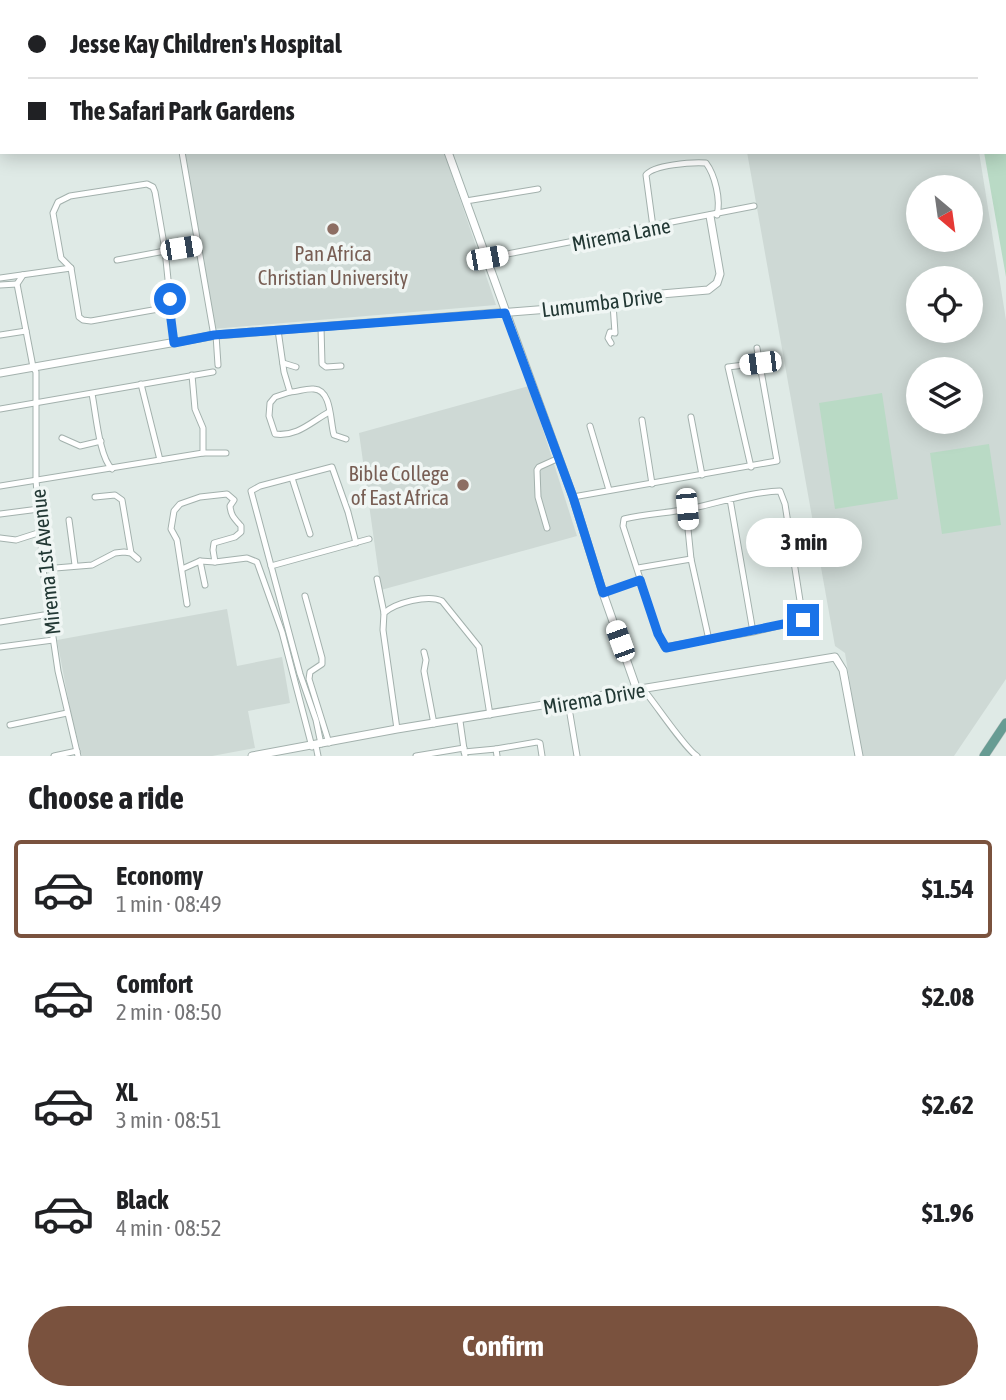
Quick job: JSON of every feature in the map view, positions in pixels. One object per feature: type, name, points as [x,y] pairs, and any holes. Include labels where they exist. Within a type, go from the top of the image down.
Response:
[{"type":"main road","points":[[984,756],[1006,723]]},
{"type":"street","points":[[182,154],[218,365]]},
{"type":"street","points":[[449,154],[573,497],[603,593],[640,689],[674,727],[689,754],[697,756]]},
{"type":"street","points":[[698,154],[698,163]]},
{"type":"street","points":[[653,228],[646,173],[665,167],[706,163],[719,205],[714,216]]},
{"type":"street","points":[[169,304],[164,308],[91,321],[79,317],[71,268],[61,258],[53,213],[55,201],[70,196],[147,184],[153,187],[166,250],[174,343]]},
{"type":"street","points":[[466,201],[538,189]]},
{"type":"street","name":"Mirema Lane","points":[[487,258],[653,228],[754,206]]},
{"type":"street","name":"Lumumba Drive","points":[[0,373],[215,335],[613,304],[638,296],[712,289],[720,275],[714,216]]},
{"type":"street","points":[[117,260],[197,246]]},
{"type":"street","points":[[0,278],[71,268]]},
{"type":"street","points":[[0,285],[17,284],[23,275]]},
{"type":"street","name":"Mirema 1st Avenue","points":[[17,284],[36,371],[36,480],[43,569],[53,640],[77,753]]},
{"type":"street","points":[[611,343],[608,338],[610,332],[615,333],[616,325],[613,304]]},
{"type":"street","points":[[321,327],[322,364],[326,367],[341,366]]},
{"type":"street","points":[[278,330],[290,392]]},
{"type":"street","points":[[0,335],[26,331]]},
{"type":"street","points":[[573,497],[777,461],[757,348]]},
{"type":"street","points":[[283,363],[296,367]]},
{"type":"street","points":[[751,467],[728,367],[760,363]]},
{"type":"street","points":[[0,409],[213,372]]},
{"type":"street","points":[[192,375],[195,409],[202,428],[203,453]]},
{"type":"street","points":[[141,384],[160,460]]},
{"type":"street","points":[[329,412],[299,431],[286,435],[275,434],[270,423],[270,403],[275,397],[290,392],[319,390],[326,399],[329,412],[334,435],[346,439]]},
{"type":"street","points":[[92,394],[106,464],[112,469]]},
{"type":"street","points":[[691,417],[702,475]]},
{"type":"street","points":[[642,420],[652,484]]},
{"type":"street","points":[[590,426],[609,490]]},
{"type":"street","points":[[62,438],[80,446],[102,441]]},
{"type":"street","points":[[0,486],[203,453],[226,453]]},
{"type":"street","points":[[547,528],[538,497],[537,471],[559,458]]},
{"type":"street","points":[[318,756],[316,720],[300,674],[250,493],[260,486],[333,468],[356,543]]},
{"type":"street","points":[[292,478],[310,534]]},
{"type":"street","points":[[778,490],[783,494],[804,619],[754,632],[664,647],[623,526],[624,519],[730,499],[778,490]]},
{"type":"street","points":[[187,604],[177,540],[172,529],[174,510],[180,504],[200,497],[227,494],[234,500],[230,506],[231,513],[241,526],[241,532],[238,536],[214,543],[215,562]]},
{"type":"street","points":[[95,498],[115,495],[122,500],[131,552],[138,559]]},
{"type":"street","points":[[730,499],[754,632]]},
{"type":"street","points":[[0,514],[38,509]]},
{"type":"street","points":[[687,509],[691,559],[709,640]]},
{"type":"street","points":[[68,520],[75,565]]},
{"type":"street","points":[[0,538],[16,540],[41,532]]},
{"type":"street","points":[[271,566],[369,539]]},
{"type":"street","points":[[43,569],[92,565],[115,553],[131,552]]},
{"type":"street","points":[[181,569],[200,561],[251,558],[259,565],[319,745]]},
{"type":"street","points":[[638,568],[691,559]]},
{"type":"street","points":[[200,561],[205,586]]},
{"type":"street","points":[[377,579],[384,613],[383,630],[397,729]]},
{"type":"street","points":[[603,593],[640,580]]},
{"type":"street","points":[[305,596],[322,658],[322,664],[310,672],[309,679],[319,745]]},
{"type":"street","points":[[384,613],[390,608],[426,599],[442,601],[479,647],[490,715]]},
{"type":"street","points":[[0,622],[50,614]]},
{"type":"street","points":[[0,648],[53,640]]},
{"type":"street","points":[[424,652],[424,671],[434,724]]},
{"type":"street","name":"Mirema Drive","points":[[252,756],[397,729],[460,721],[835,657],[843,670],[859,756]]},
{"type":"street","points":[[568,702],[576,756]]},
{"type":"street","points":[[10,725],[67,713]]},
{"type":"street","points":[[460,721],[464,752]]},
{"type":"street","points":[[416,756],[464,752],[496,753],[540,743],[542,756]]},
{"type":"street","points":[[54,756],[77,753]]},
{"type":"shaded area","name":"Pan Africa Christian University","points":[[183,154],[445,154],[496,305],[213,329]]},
{"type":"shaded area","points":[[747,154],[979,154],[983,175],[906,175],[906,252],[984,252],[984,183],[1006,320],[1006,679],[954,756],[862,756],[845,653],[835,646]]},
{"type":"shaded area","name":"Bible College of East Africa","points":[[529,386],[577,536],[381,590],[359,433]]},
{"type":"shaded area","points":[[227,609],[237,666],[282,657],[290,703],[248,711],[255,748],[212,756],[82,756],[57,640]]},
{"type":"green space","points":[[984,154],[1006,154],[1006,277]]},
{"type":"green space","points":[[882,393],[898,499],[835,509],[819,403]]},
{"type":"green space","points":[[989,444],[1001,525],[942,534],[930,453]]},
{"type":"place","name":"Pan Africa Christian University","points":[[333,229]]},
{"type":"place","name":"Bible College of East Africa","points":[[463,485]]},
{"type":"route","points":[[170,299],[174,343],[214,335],[505,313],[573,497],[603,593],[640,580],[662,645],[666,648],[803,620]]}]
